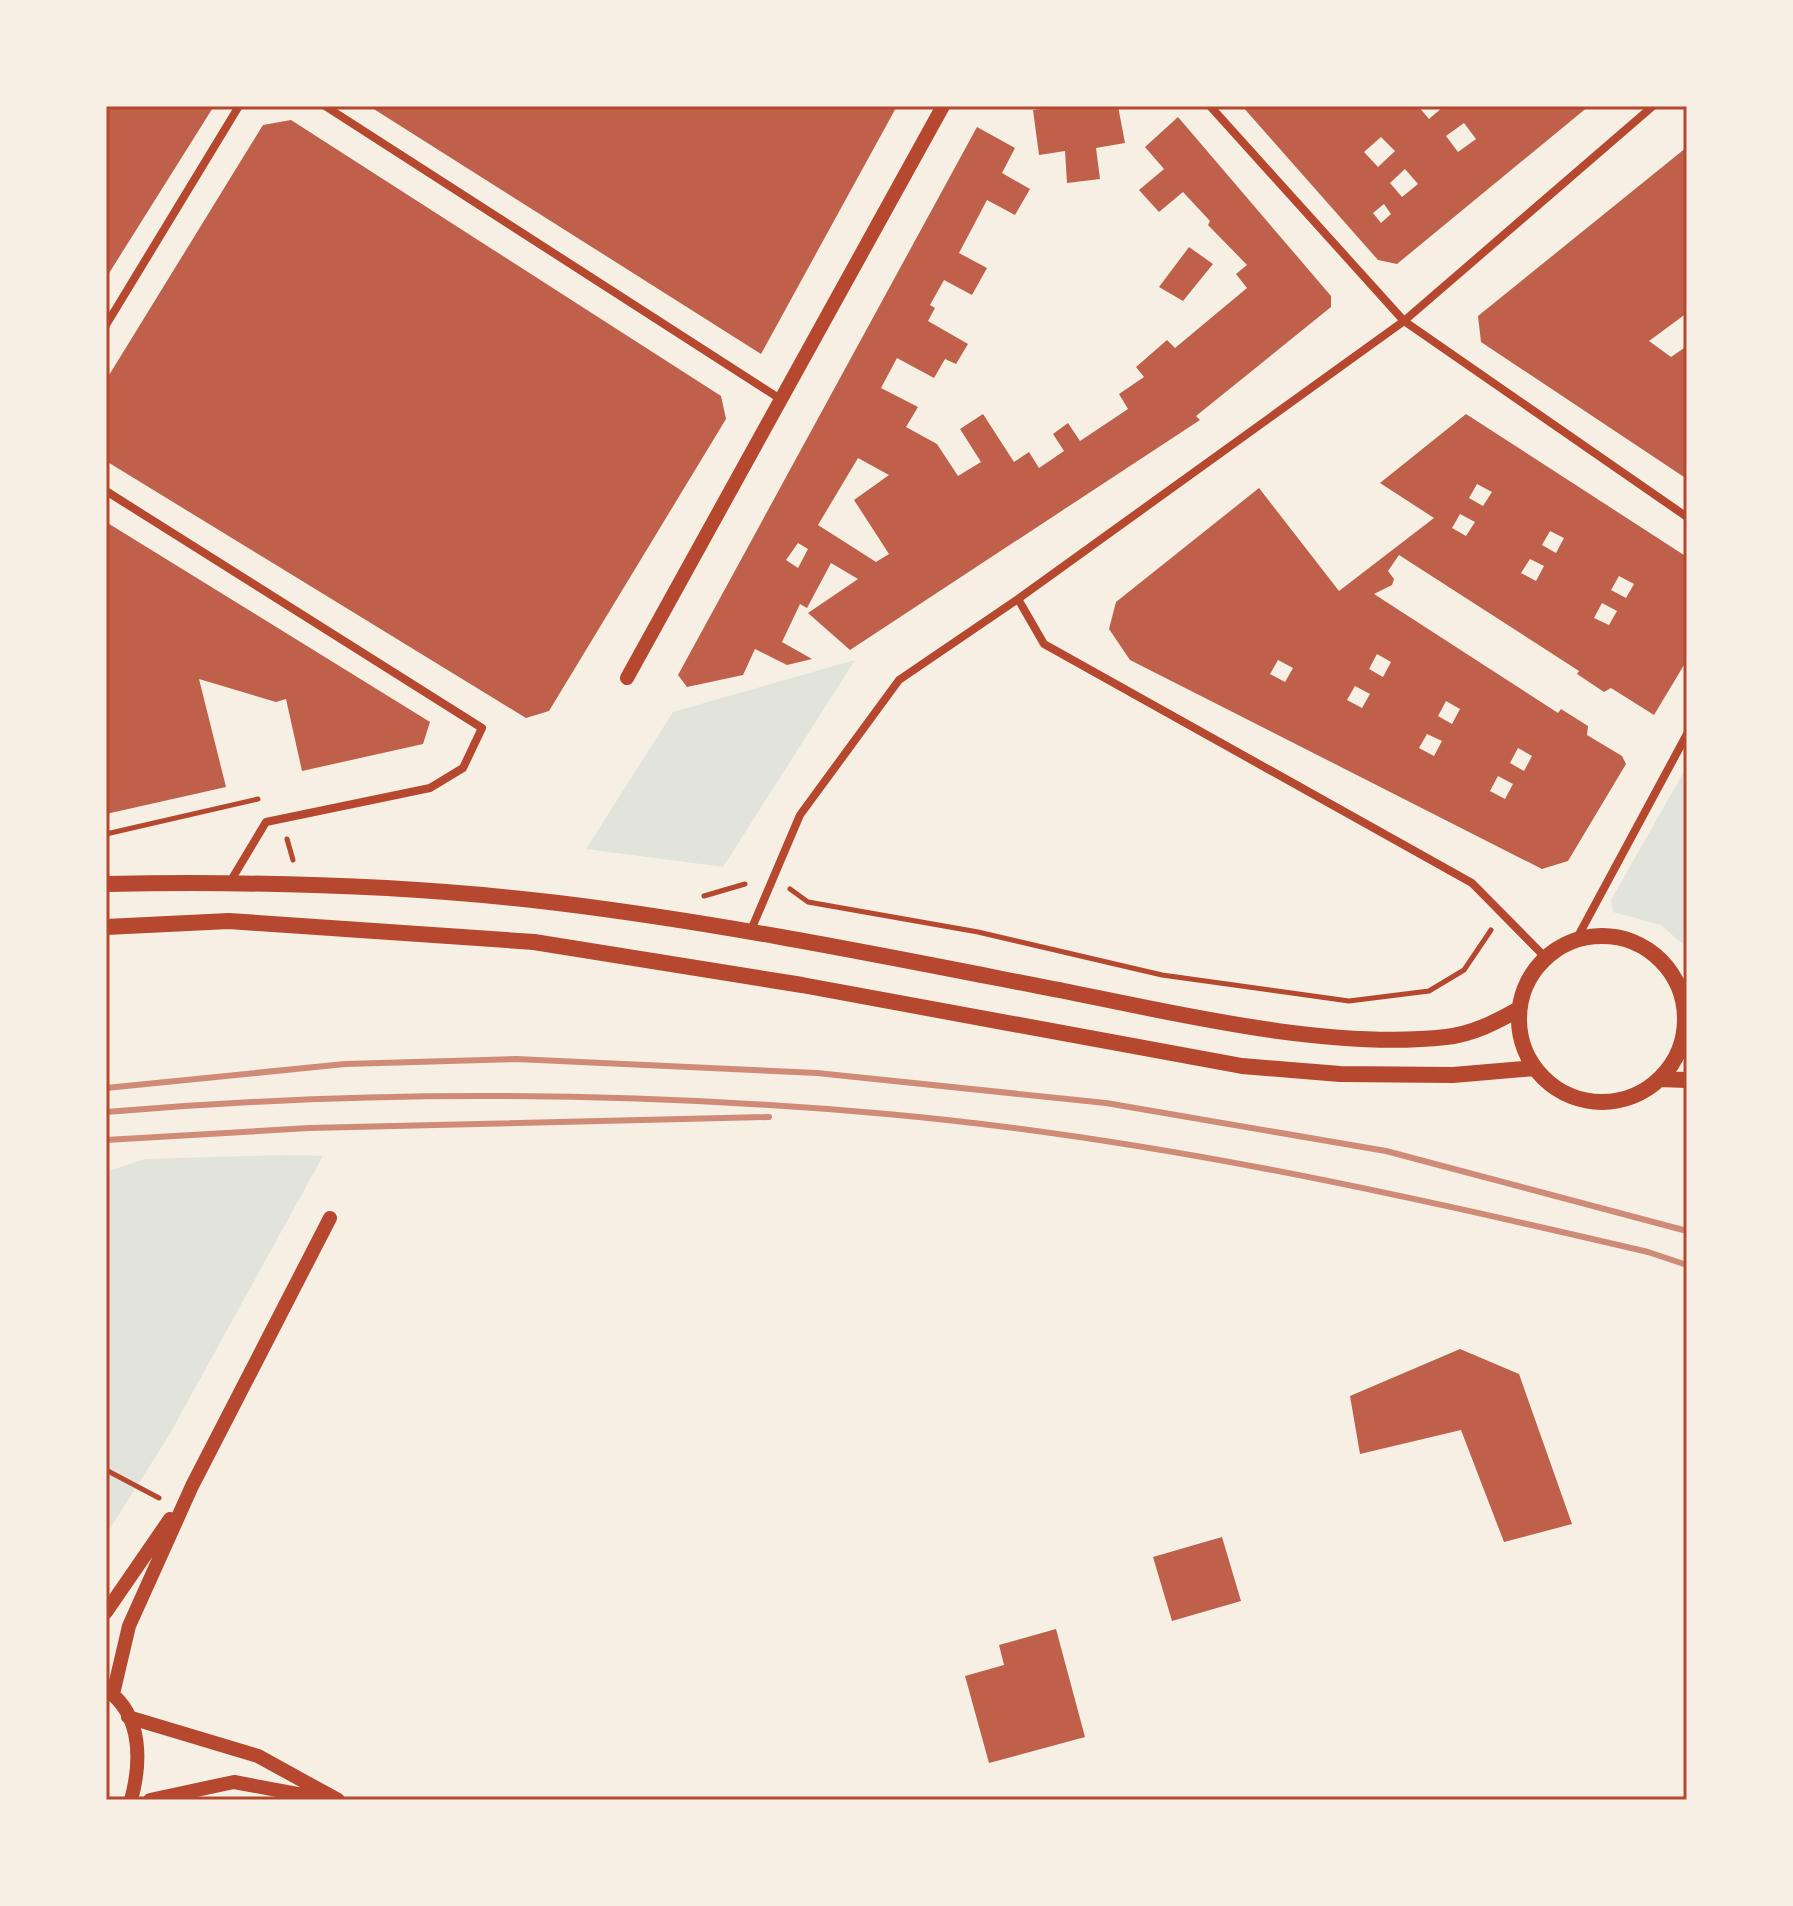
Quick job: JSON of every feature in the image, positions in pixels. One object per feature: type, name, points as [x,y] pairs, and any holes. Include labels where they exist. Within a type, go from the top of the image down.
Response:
[{"type":"main road","points":[[106,884],[230,882],[458,894],[557,903],[751,930],[1192,1017],[1355,1039],[1448,1037],[1488,1026],[1519,1009]]},
{"type":"main road","points":[[106,927],[229,921],[534,942],[802,985],[1242,1066],[1340,1074],[1424,1075],[1534,1068]]},
{"type":"main road","points":[[1596,936],[1637,943],[1654,954],[1683,988],[1681,1046],[1659,1079],[1640,1093],[1618,1101],[1594,1102],[1571,1097],[1551,1085],[1534,1068],[1525,1050],[1519,1009],[1528,981],[1546,958],[1576,940],[1596,936]]},
{"type":"main road","points":[[1659,1079],[1687,1080]]},
{"type":"street","points":[[106,325],[239,106]]},
{"type":"street","points":[[325,106],[782,400]]},
{"type":"street","points":[[627,678],[943,106]]},
{"type":"street","points":[[1210,106],[1404,321],[1687,517]]},
{"type":"street","points":[[751,930],[800,815],[899,680],[1018,599],[1404,321],[1653,106]]},
{"type":"street","points":[[106,491],[482,728],[463,768],[430,788],[266,822],[230,882]]},
{"type":"street","points":[[1018,599],[1044,644],[1472,883],[1546,958]]},
{"type":"street","points":[[1576,940],[1687,734]]},
{"type":"street","points":[[131,1800],[139,1769],[134,1729],[110,1692],[129,1626],[192,1486],[330,1218]]},
{"type":"street","points":[[106,1612],[192,1486]]},
{"type":"street","points":[[128,1717],[258,1756],[338,1800]]},
{"type":"street","points":[[150,1800],[234,1782],[331,1800]]},
{"type":"path","points":[[106,834],[274,795],[293,860],[308,861]]},
{"type":"path","points":[[692,899],[772,877],[808,902],[978,932],[1162,975],[1349,1001],[1429,991],[1464,970],[1502,912]]},
{"type":"path","points":[[106,1470],[177,1508]]},
{"type":"shaded area","points":[[855,660],[723,867],[586,849],[673,712]]},
{"type":"shaded area","points":[[1687,766],[1687,948],[1661,925],[1613,912],[1611,900]]},
{"type":"shaded area","points":[[323,1156],[168,1437],[106,1535],[106,1172],[145,1159]]},
{"type":"building","points":[[106,106],[214,106],[106,278]]},
{"type":"building","points":[[369,106],[897,106],[761,354]]},
{"type":"building","points":[[1063,106],[1118,106],[1125,143],[1096,148],[1100,179],[1067,183],[1065,151],[1039,155],[1033,110]]},
{"type":"building","points":[[1242,106],[1418,106],[1429,119],[1444,106],[1589,106],[1397,264],[1378,260]],"holes":[[[1464,123],[1476,139],[1458,152],[1446,136]],[[1381,137],[1395,151],[1378,167],[1364,152]],[[1405,169],[1418,184],[1402,197],[1390,183]],[[1384,204],[1391,214],[1381,223],[1373,213]]]},
{"type":"building","points":[[1178,117],[1331,296],[1331,307],[1196,416],[1200,420],[850,650],[808,613],[858,579],[831,563],[807,608],[800,604],[782,642],[812,659],[787,665],[755,649],[743,675],[687,687],[678,675],[977,127],[1015,148],[1002,173],[1030,189],[1015,215],[987,200],[959,253],[987,268],[972,295],[944,280],[930,305],[935,308],[928,321],[968,344],[956,364],[945,359],[934,378],[897,358],[881,388],[918,407],[906,427],[937,444],[958,476],[981,462],[960,429],[983,414],[1014,462],[1029,452],[1039,468],[1064,451],[1053,434],[1068,423],[1080,441],[1128,409],[1119,394],[1144,377],[1136,367],[1167,340],[1175,348],[1247,288],[1236,274],[1247,265],[1208,225],[1210,221],[1183,192],[1159,212],[1139,190],[1164,169],[1145,147]],"holes":[[[858,458],[889,475],[854,500],[889,554],[876,562],[818,525]],[[798,543],[808,549],[798,568],[786,560]]]},
{"type":"building","points":[[291,120],[721,396],[726,419],[549,711],[526,718],[106,461],[106,380],[263,125]]},
{"type":"building","points":[[1687,147],[1687,313],[1649,341],[1671,357],[1687,346],[1687,479],[1481,342],[1478,316]]},
{"type":"building","points":[[1189,247],[1213,264],[1183,301],[1159,287]]},
{"type":"building","points":[[1466,414],[1687,557],[1687,660],[1654,715],[1611,688],[1604,692],[1577,674],[1579,671],[1399,555],[1388,571],[1394,579],[1392,585],[1374,594],[1558,713],[1561,709],[1588,726],[1587,735],[1622,756],[1626,764],[1568,861],[1542,869],[1130,660],[1109,629],[1116,602],[1259,488],[1339,591],[1434,518],[1380,483]],"holes":[[[1477,484],[1492,492],[1483,506],[1469,498]],[[1460,514],[1475,522],[1466,536],[1452,528]],[[1550,531],[1564,538],[1556,553],[1542,545]],[[1530,559],[1544,566],[1536,581],[1521,573]],[[1619,576],[1634,584],[1626,598],[1611,590]],[[1602,603],[1617,611],[1609,625],[1594,618]],[[1377,654],[1391,662],[1383,677],[1369,669]],[[1278,660],[1293,668],[1285,682],[1270,674]],[[1355,686],[1370,694],[1362,708],[1347,700]],[[1446,701],[1460,709],[1452,724],[1438,716]],[[1427,734],[1442,741],[1434,756],[1419,748]],[[1518,748],[1532,756],[1524,771],[1510,763]],[[1498,776],[1513,784],[1505,799],[1490,791]]]},
{"type":"building","points":[[106,522],[430,722],[423,744],[302,771],[286,699],[276,702],[199,679],[226,787],[106,814]]},
{"type":"building","points":[[1460,1349],[1519,1374],[1572,1524],[1504,1542],[1461,1430],[1360,1454],[1350,1396]]},
{"type":"building","points":[[1222,1537],[1241,1601],[1172,1621],[1153,1557]]},
{"type":"building","points":[[1056,1629],[1085,1737],[989,1763],[965,1676],[1004,1665],[999,1645]]},
{"type":"railway","points":[[106,1088],[345,1064],[516,1059],[817,1073],[1106,1103],[1386,1151],[1687,1231]]},
{"type":"railway","points":[[106,1112],[301,1100],[496,1096],[692,1101],[887,1114],[983,1124],[1175,1152],[1365,1188],[1648,1252],[1687,1265]]},
{"type":"railway","points":[[106,1140],[309,1128],[769,1117]]}]
